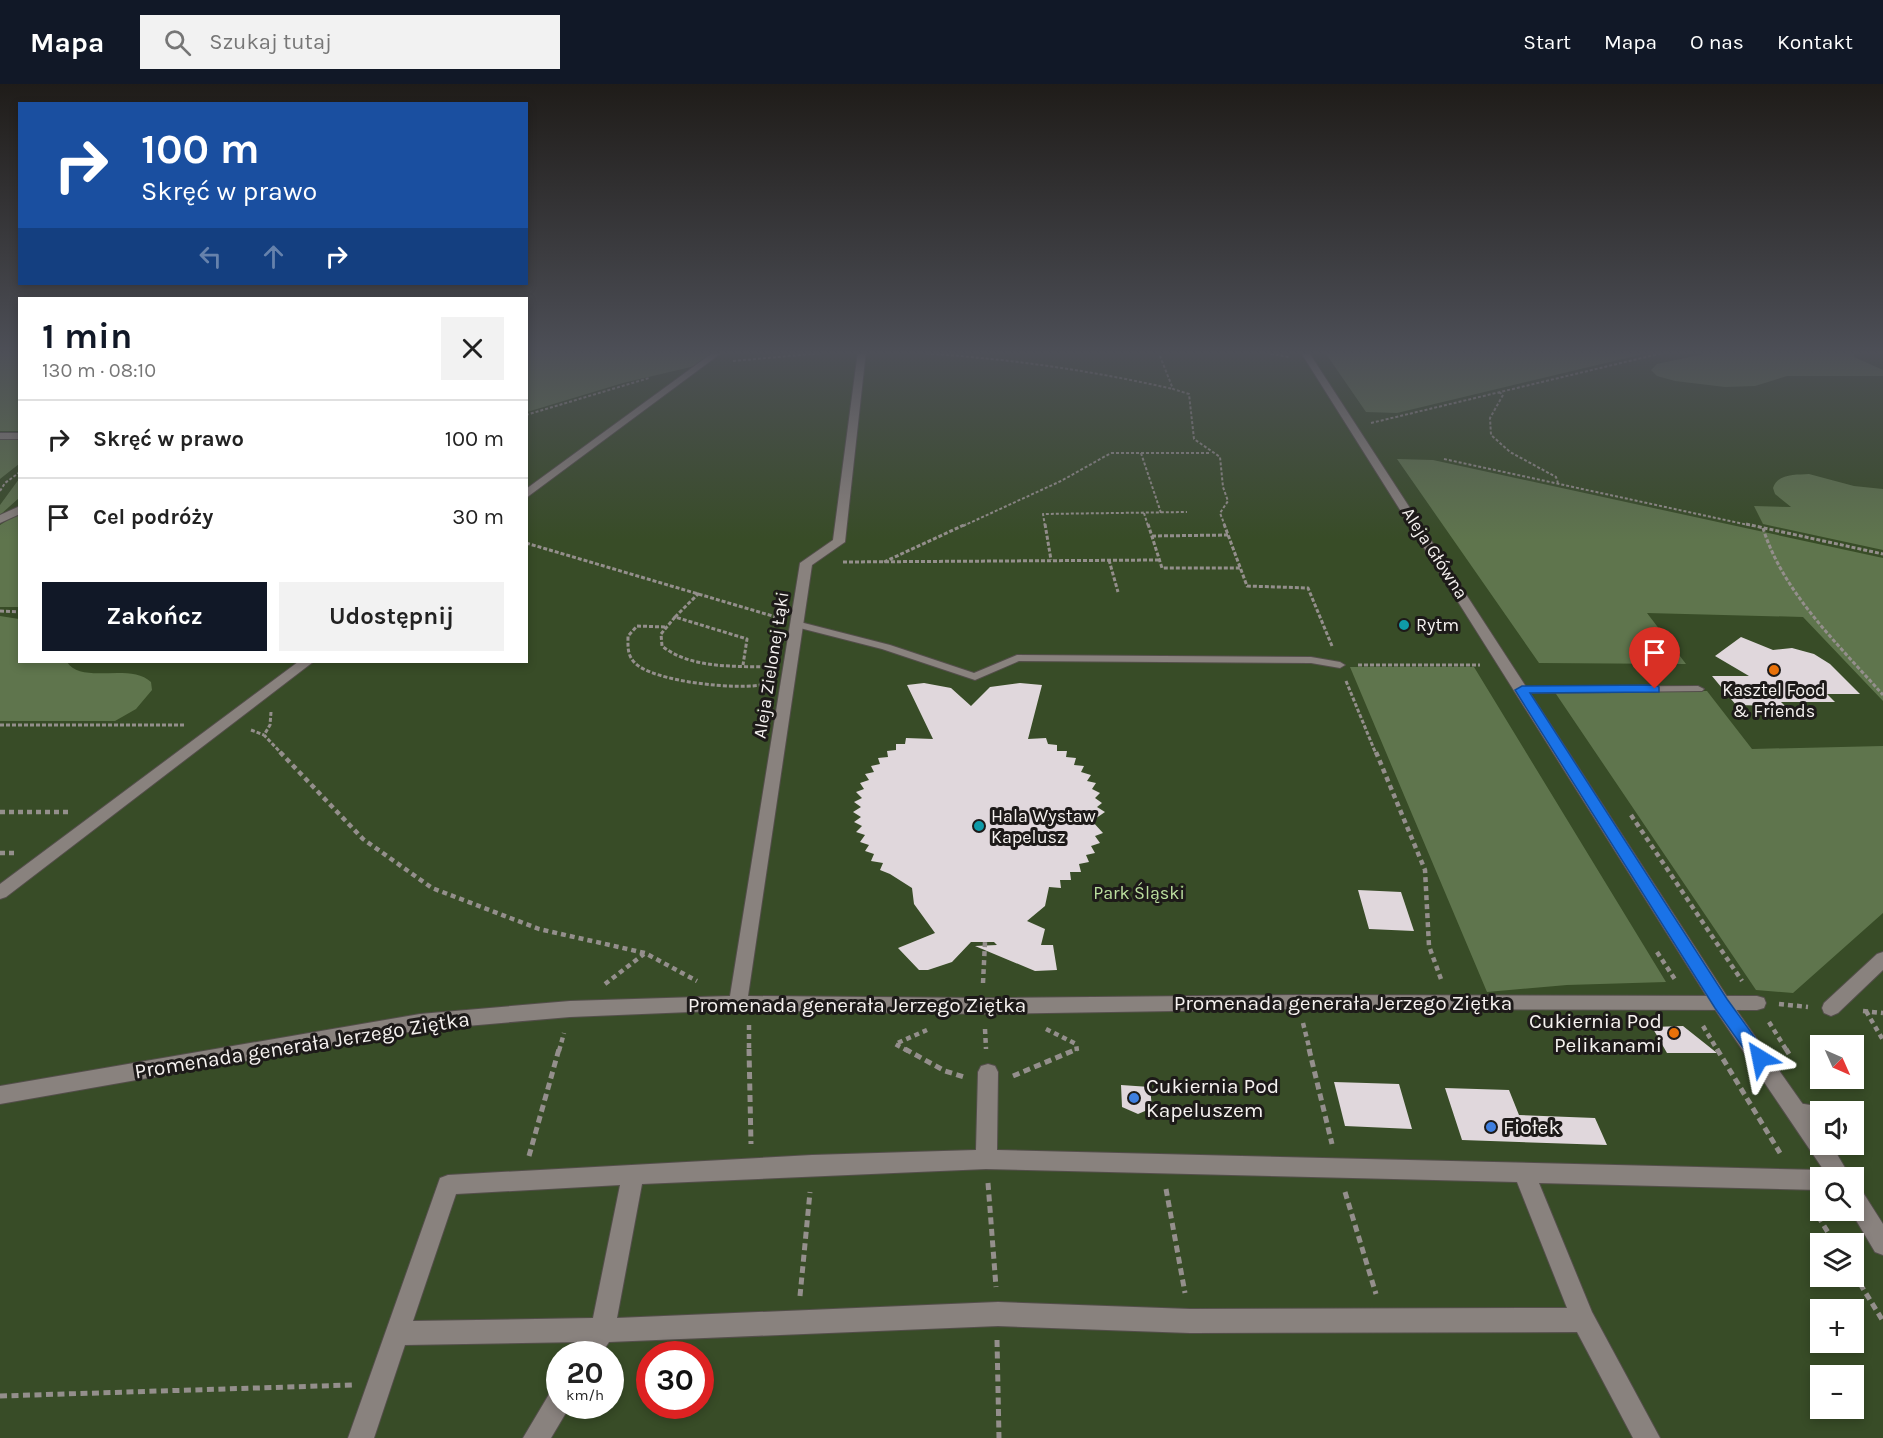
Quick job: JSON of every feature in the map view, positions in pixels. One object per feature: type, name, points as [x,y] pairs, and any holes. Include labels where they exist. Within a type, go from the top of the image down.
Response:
[{"type":"street","points":[[528,494],[635,414]]},
{"type":"street","points":[[806,562],[839,542],[854,414]]},
{"type":"street","name":"Aleja Główna","points":[[1345,414],[1721,1003],[1834,1167]]},
{"type":"street","points":[[0,436],[18,436]]},
{"type":"street","points":[[0,520],[18,510]]},
{"type":"street","name":"Aleja Zielonej Łąki","points":[[743,1004],[789,668],[806,562]]},
{"type":"street","points":[[0,893],[305,663]]},
{"type":"street","points":[[1831,1008],[1883,959]]},
{"type":"street","name":"Promenada generała Jerzego Ziętka","points":[[0,1095],[420,1022],[570,1010],[743,1004],[1003,1006],[1450,1002],[1757,1004]]},
{"type":"street","points":[[986,1159],[988,1079]]},
{"type":"street","points":[[1798,1112],[1810,1113]]},
{"type":"street","points":[[361,1438],[448,1185],[522,1179],[986,1159],[1161,1161],[1525,1175],[1810,1180]]},
{"type":"street","points":[[596,1341],[603,1330],[633,1174]]},
{"type":"street","points":[[1525,1175],[1583,1320],[1647,1438]]},
{"type":"street","points":[[1864,1214],[1883,1244]]},
{"type":"street","points":[[397,1333],[603,1330],[998,1314],[1190,1321],[1583,1320]]},
{"type":"street","points":[[536,1438],[548,1419]]},
{"type":"lane","points":[[796,624],[886,647],[975,677],[1017,658],[1311,660],[1340,665]]},
{"type":"lane","points":[[1522,690],[1698,689]]},
{"type":"path","points":[[1191,414],[1194,439],[1220,457],[1223,488],[1228,501],[1220,513],[1246,586],[1308,588],[1425,870],[1429,946],[1450,1002]]},
{"type":"path","points":[[1353,427],[1406,414]]},
{"type":"path","points":[[1492,414],[1490,418],[1491,435],[1510,452],[1556,477],[1558,483]]},
{"type":"path","points":[[884,562],[1048,487],[1110,453],[1212,453]]},
{"type":"path","points":[[1142,453],[1161,513]]},
{"type":"path","points":[[1444,459],[1883,554]]},
{"type":"path","points":[[0,491],[5,483],[18,473]]},
{"type":"path","points":[[1051,561],[1043,514],[1187,512]]},
{"type":"path","points":[[1144,513],[1162,568],[1240,567]]},
{"type":"path","points":[[1763,528],[1769,547],[1817,619],[1883,695]]},
{"type":"path","points":[[1152,536],[1228,535]]},
{"type":"path","points":[[528,544],[699,593],[796,624]]},
{"type":"path","points":[[1109,560],[1118,592]]},
{"type":"path","points":[[806,562],[1159,560]]},
{"type":"path","points":[[699,593],[665,627],[661,636],[662,644],[675,657],[694,663],[789,668]]},
{"type":"path","points":[[0,611],[18,612]]},
{"type":"path","points":[[675,617],[747,639],[743,665]]},
{"type":"path","points":[[665,627],[637,626],[627,636],[627,647],[632,658],[652,674],[683,682],[759,686],[768,681]]},
{"type":"path","points":[[1340,665],[1480,665]]},
{"type":"path","points":[[769,674],[771,667]]},
{"type":"path","points":[[264,735],[270,725],[273,686]]},
{"type":"path","points":[[0,725],[220,725],[251,730],[264,735],[363,839],[432,888],[539,929],[645,953],[743,1004],[752,1169]]},
{"type":"path","points":[[0,812],[107,812]]},
{"type":"path","points":[[985,942],[978,1006],[895,1044],[945,1071],[988,1079],[1077,1051],[1076,1044],[1003,1006]]},
{"type":"path","points":[[522,1179],[570,1010],[645,953]]},
{"type":"path","points":[[1689,1003],[1828,1233]]},
{"type":"path","points":[[1866,1011],[1883,1040]]},
{"type":"path","points":[[986,1159],[998,1314]]},
{"type":"path","points":[[1161,1161],[1190,1321]]},
{"type":"path","points":[[798,1323],[812,1165]]},
{"type":"path","points":[[1862,1287],[1883,1321]]},
{"type":"path","points":[[989,1339],[997,1339],[999,1438]]},
{"type":"path","points":[[0,1396],[380,1384]]},
{"type":"green space","name":"Park Śląski","points":[[0,414],[18,414],[18,663],[528,663],[528,414],[1883,414],[1883,1438],[0,1438]]},
{"type":"green space","points":[[0,414],[18,414],[18,431],[0,431]]},
{"type":"green space","points":[[0,440],[18,440],[18,465],[0,479]]},
{"type":"green space","points":[[1397,459],[1433,460],[1883,558],[1883,701],[1803,617],[1647,613],[1686,664],[1539,663]]},
{"type":"green space","points":[[1809,474],[1854,486],[1883,489],[1883,550],[1763,524],[1754,506],[1791,507],[1775,494],[1773,488],[1775,483],[1783,477]]},
{"type":"green space","points":[[18,480],[18,499],[0,515],[0,505]]},
{"type":"green space","points":[[18,514],[18,607],[0,607],[0,525]]},
{"type":"green space","points":[[0,616],[18,619],[18,663],[68,663],[74,669],[83,672],[131,674],[142,676],[151,682],[152,690],[136,709],[115,721],[0,721]]},
{"type":"green space","points":[[1350,667],[1474,667],[1666,982],[1567,985],[1487,992]]},
{"type":"green space","points":[[1554,691],[1707,691],[1752,749],[1883,746],[1883,913],[1793,993],[1756,990]]},
{"type":"building","points":[[1741,637],[1773,650],[1792,648],[1814,654],[1830,664],[1860,694],[1827,694],[1835,702],[1781,702],[1785,706],[1736,705],[1712,676],[1749,676],[1715,656]]},
{"type":"building","name":"Hala Wystaw Kapelusz","points":[[924,683],[951,688],[971,706],[990,687],[1020,683],[1042,685],[1028,739],[1046,738],[1048,744],[1057,745],[1057,751],[1067,751],[1066,757],[1076,758],[1074,765],[1084,766],[1081,772],[1091,775],[1087,781],[1096,783],[1092,789],[1100,793],[1095,798],[1102,803],[1097,807],[1105,812],[1092,821],[1103,833],[1095,836],[1100,843],[1091,846],[1095,853],[1086,855],[1089,862],[1079,864],[1081,872],[1070,872],[1071,880],[1060,880],[1061,888],[1049,887],[1045,906],[1027,921],[1045,929],[1041,945],[1053,945],[1057,970],[1035,971],[975,946],[997,945],[994,942],[971,942],[952,962],[928,970],[919,970],[898,948],[935,933],[914,904],[912,888],[880,870],[883,863],[871,861],[874,854],[865,851],[869,845],[860,842],[865,835],[856,832],[862,826],[854,822],[861,817],[853,812],[861,807],[854,802],[862,798],[856,792],[864,789],[860,783],[869,780],[865,774],[874,772],[871,766],[880,764],[878,758],[888,757],[887,751],[896,750],[896,744],[905,744],[906,738],[933,739],[907,685]]},
{"type":"building","points":[[1358,890],[1401,892],[1414,931],[1369,929]]},
{"type":"building","name":"Cukiernia Pod Pelikanami","points":[[1683,1026],[1717,1053],[1667,1053],[1652,1027]]},
{"type":"building","points":[[1334,1082],[1399,1084],[1412,1129],[1345,1126]]},
{"type":"building","points":[[1121,1085],[1150,1087],[1152,1108],[1138,1114],[1122,1107]]},
{"type":"building","name":"Fiołek","points":[[1445,1088],[1509,1090],[1519,1115],[1595,1118],[1607,1145],[1462,1140]]},
{"type":"place","name":"Rytm","points":[[1404,625]]},
{"type":"place","name":"Kasztel Food & Friends","points":[[1774,670]]},
{"type":"place","name":"Hala Wystaw Kapelusz","points":[[979,826]]},
{"type":"place","name":"Cukiernia Pod Pelikanami","points":[[1674,1033]]},
{"type":"place","name":"Cukiernia Pod Kapeluszem","points":[[1134,1098]]},
{"type":"place","name":"Fiołek","points":[[1491,1127]]},
{"type":"route","points":[[1655,689],[1522,690],[1721,1003],[1760,1058]]}]
